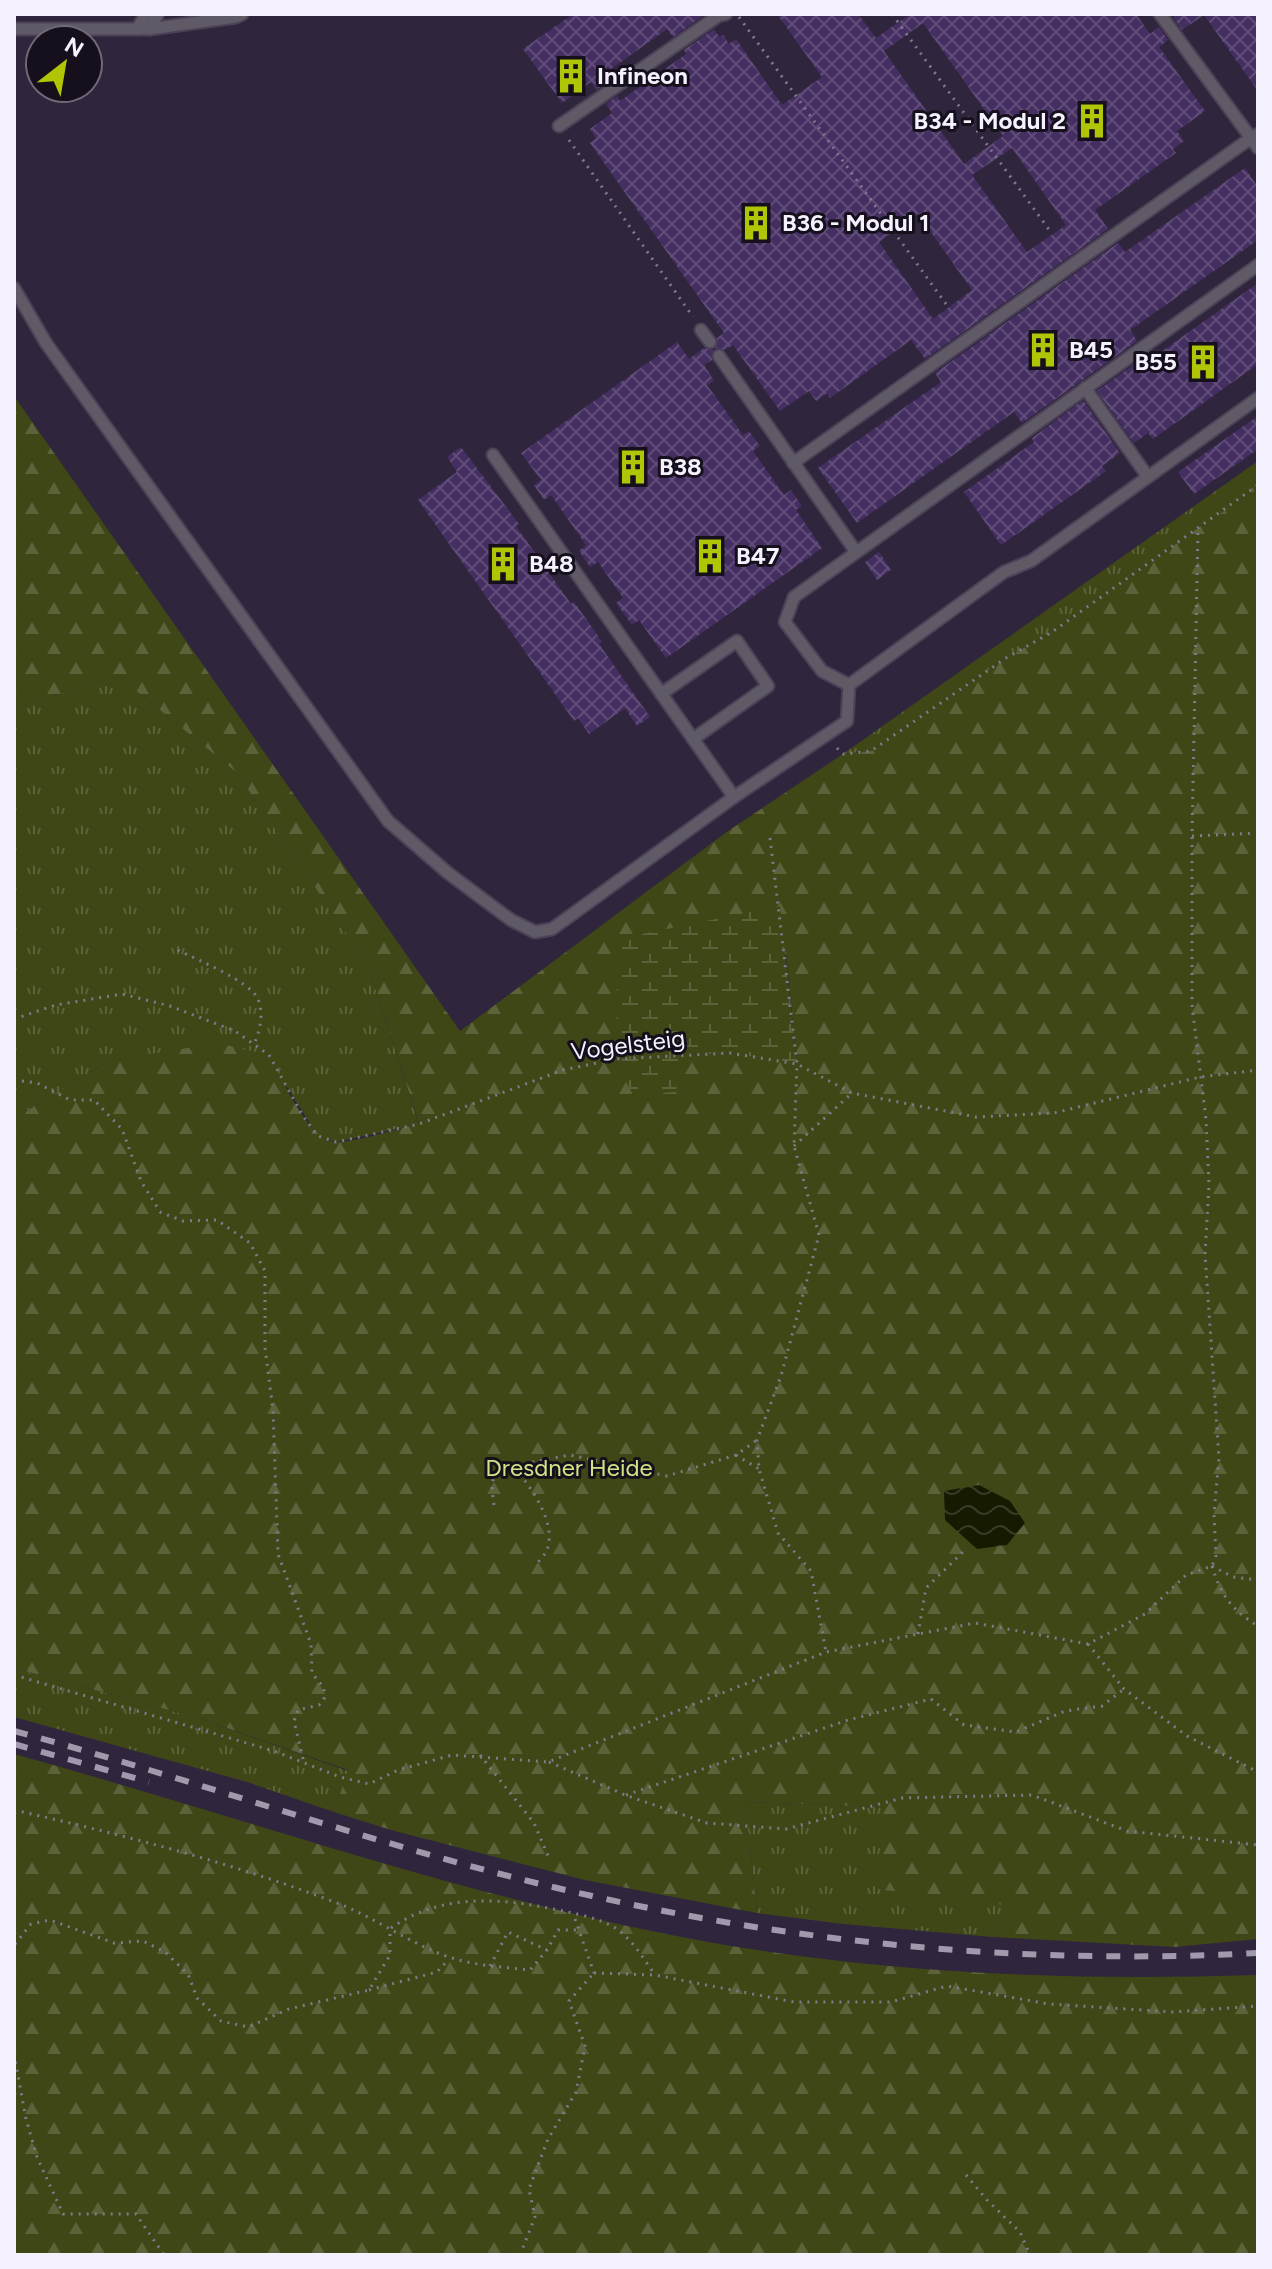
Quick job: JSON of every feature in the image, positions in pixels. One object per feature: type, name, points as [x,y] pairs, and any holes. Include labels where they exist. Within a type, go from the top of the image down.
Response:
[{"type":"lane","points":[[137,29],[146,14]]},
{"type":"lane","points":[[150,29],[158,14]]},
{"type":"lane","points":[[14,29],[150,29],[242,14]]},
{"type":"lane","points":[[559,126],[718,16],[726,14]]},
{"type":"lane","points":[[793,463],[1256,140],[1160,14]]},
{"type":"lane","points":[[849,685],[822,671],[785,622],[794,597],[1258,265]]},
{"type":"lane","points":[[14,288],[46,343],[388,821],[448,873],[511,920],[535,932],[552,929],[734,797],[847,721],[849,685]]},
{"type":"lane","points":[[701,330],[710,342]]},
{"type":"lane","points":[[719,356],[856,552]]},
{"type":"lane","points":[[1085,388],[1148,477]]},
{"type":"lane","points":[[849,685],[1004,572],[1031,561],[1258,398]]},
{"type":"lane","points":[[493,455],[734,797]]},
{"type":"lane","points":[[661,694],[737,641],[768,686],[693,739]]},
{"type":"path","points":[[737,14],[946,304]]},
{"type":"path","points":[[892,14],[1050,231]]},
{"type":"path","points":[[559,126],[701,330]]},
{"type":"path","points":[[826,737],[843,754],[871,751],[1006,658],[1052,632],[1258,485]]},
{"type":"path","points":[[1198,528],[1192,1005],[1206,1119],[1209,1185],[1205,1254],[1219,1458],[1214,1514],[1216,1556],[1212,1566],[1218,1586],[1236,1612],[1258,1626]]},
{"type":"path","points":[[1192,836],[1258,833]]},
{"type":"path","points":[[770,838],[797,1064],[794,1146],[819,1235],[781,1376],[757,1440],[759,1469],[778,1533],[811,1571],[826,1652]]},
{"type":"path","points":[[178,950],[236,980],[257,996],[261,1011],[255,1042]]},
{"type":"path","name":"Vogelsteig","points":[[14,1019],[56,1005],[122,994],[170,1006],[255,1042],[269,1055],[303,1116],[318,1136],[336,1142],[419,1124],[563,1070],[616,1059],[730,1053],[797,1064],[852,1093],[976,1117],[1054,1113],[1200,1077],[1258,1070]]},
{"type":"path","points":[[14,1080],[37,1083],[70,1100],[94,1100],[122,1129],[141,1181],[160,1212],[183,1221],[217,1220],[250,1243],[265,1271],[265,1348],[273,1410],[278,1554],[311,1644],[312,1673],[324,1688],[324,1699],[319,1705],[298,1710],[294,1721],[304,1763]]},
{"type":"path","points":[[794,1146],[852,1093]]},
{"type":"path","points":[[494,1505],[494,1473],[501,1469],[570,1455],[667,1476],[736,1455],[757,1440]]},
{"type":"path","points":[[736,1455],[759,1469]]},
{"type":"path","points":[[515,1468],[533,1491],[549,1529],[547,1550],[535,1565]]},
{"type":"path","points":[[918,1634],[926,1588],[966,1549]]},
{"type":"path","points":[[548,1762],[826,1652],[975,1623],[1088,1644],[1145,1614],[1186,1575],[1212,1566],[1233,1577],[1258,1580]]},
{"type":"path","points":[[1088,1644],[1124,1689],[1187,1736],[1258,1772]]},
{"type":"path","points":[[14,1675],[274,1751],[340,1777],[369,1784],[398,1770],[452,1755],[480,1755],[548,1762],[625,1795],[707,1823],[786,1829],[902,1798],[1032,1795],[1127,1831],[1258,1845]]},
{"type":"path","points":[[625,1795],[848,1720],[931,1699],[964,1725],[1016,1732],[1065,1711],[1102,1706],[1124,1689]]},
{"type":"path","points":[[480,1755],[534,1823],[549,1858]]},
{"type":"path","points":[[14,1810],[116,1833],[343,1905],[451,1958],[530,1970],[547,1950],[558,1930],[579,1930]]},
{"type":"path","points":[[390,1928],[413,1913],[452,1903],[517,1901],[611,1925],[633,1944],[655,1975]]},
{"type":"path","points":[[575,1919],[594,1973]]},
{"type":"path","points":[[14,1946],[31,1924],[50,1920],[114,1943],[143,1941],[165,1952],[188,1974],[197,1998],[221,2021],[248,2027],[289,2009],[437,1972],[451,1958]]},
{"type":"path","points":[[369,1990],[390,1955],[390,1928]]},
{"type":"path","points":[[14,1929],[14,1946]]},
{"type":"path","points":[[490,1966],[508,1932],[547,1950]]},
{"type":"path","points":[[594,1973],[655,1975],[794,2002],[891,2002],[947,1986],[1049,2004],[1173,2012],[1258,2006]]},
{"type":"path","points":[[520,2255],[535,2217],[529,2189],[548,2139],[576,2092],[585,2046],[569,2001],[594,1973]]},
{"type":"path","points":[[14,2054],[26,2119],[37,2157],[63,2214],[136,2214],[164,2255]]},
{"type":"path","points":[[966,2175],[1020,2232],[1030,2255]]},
{"type":"green space","name":"Dresdner Heide","points":[[14,396],[460,1031],[728,831],[843,754],[871,751],[1006,658],[1052,632],[1258,489],[1258,1939],[1174,1947],[993,1937],[1013,1906],[877,1889],[883,1807],[745,1802],[757,1913],[585,1880],[391,1830],[334,1812],[348,1770],[198,1718],[14,1668],[14,1119],[109,1061],[218,1043],[269,1055],[304,1118],[323,1138],[341,1142],[419,1123],[367,963],[236,772],[118,676],[14,708]],"holes":[[[786,954],[797,1063],[730,1053],[689,1055]]]},
{"type":"green space","points":[[1258,461],[1258,489],[1052,632],[1006,658],[871,751],[843,754]]},
{"type":"green space","points":[[118,676],[236,772],[367,963],[419,1124],[336,1142],[318,1136],[287,1087],[109,1061],[14,1119],[14,708]]},
{"type":"green space","points":[[780,906],[797,1064],[730,1053],[689,1055],[675,1092],[633,1095],[616,1059],[618,939]]},
{"type":"green space","points":[[14,1668],[198,1718],[348,1771],[334,1812],[247,1782],[14,1717]]},
{"type":"green space","points":[[14,1754],[435,1878],[520,1901],[692,1939],[833,1960],[974,1972],[1116,1977],[1258,1975],[1258,2255],[14,2255]]},
{"type":"green space","points":[[745,1802],[884,1807],[1013,1906],[993,1937],[757,1913]]},
{"type":"water","points":[[979,1485],[1010,1501],[1025,1523],[1007,1545],[977,1549],[945,1520],[944,1491]]},
{"type":"building","name":"Infineon","points":[[573,14],[704,15],[673,37],[667,29],[604,74],[608,82],[596,90],[591,82],[562,103],[523,49]]},
{"type":"building","points":[[777,14],[858,14],[876,38],[910,14],[1136,14],[1150,34],[1159,27],[1168,40],[1159,47],[1205,111],[1177,131],[1184,141],[1173,149],[1176,153],[1095,210],[1108,229],[925,359],[911,340],[830,398],[827,393],[816,401],[809,391],[780,411],[733,345],[725,350],[715,348],[717,338],[724,333],[590,143],[596,138],[590,129],[612,113],[606,104],[617,96],[620,101],[686,54],[684,50],[714,29],[729,44],[736,39],[782,105],[822,77]],"holes":[[[923,23],[1003,136],[964,164],[884,51]],[[1012,148],[1066,225],[1027,252],[972,175]],[[918,214],[972,290],[933,319],[879,242]]]},
{"type":"building","points":[[1178,14],[1258,14],[1258,91],[1204,15],[1182,30],[1173,17]]},
{"type":"building","name":"B45","points":[[1245,168],[1258,187],[1258,240],[1130,330],[1137,341],[1022,423],[1014,412],[857,523],[818,468],[941,382],[935,373],[1118,243],[1125,252]]},
{"type":"building","name":"B55","points":[[1258,283],[1258,364],[1153,439],[1148,433],[1134,443],[1097,391],[1147,355],[1151,359]]},
{"type":"building","points":[[677,342],[689,359],[704,348],[714,350],[712,360],[704,365],[714,381],[707,385],[743,435],[749,431],[760,446],[753,451],[784,495],[791,490],[802,506],[796,510],[822,548],[666,658],[639,620],[632,625],[616,603],[623,598],[598,562],[590,567],[579,551],[586,545],[551,495],[544,500],[534,485],[541,480],[521,453]]},
{"type":"building","points":[[1083,400],[1120,453],[1102,466],[1106,471],[1001,545],[964,492],[1034,442],[1032,438]]},
{"type":"building","points":[[1258,416],[1258,449],[1194,494],[1178,472]]},
{"type":"building","name":"B48","points":[[461,447],[519,524],[516,526],[571,604],[574,602],[594,630],[602,642],[599,644],[650,717],[637,726],[625,708],[589,734],[578,718],[574,721],[418,500],[457,472],[447,457]]},
{"type":"building","points":[[879,552],[891,570],[877,580],[865,562]]},
{"type":"railway","points":[[14,1731],[446,1859],[519,1879],[674,1913],[840,1939],[1006,1953],[1090,1956],[1258,1953]]},
{"type":"railway","points":[[14,1744],[149,1782]]},
{"type":"place","name":"Infineon","points":[[571,76]]},
{"type":"place","name":"B34 - Modul 2","points":[[1092,121]]},
{"type":"place","name":"B36 - Modul 1","points":[[756,223]]},
{"type":"place","name":"B45","points":[[1043,350]]},
{"type":"place","name":"B55","points":[[1203,362]]},
{"type":"place","name":"B38","points":[[633,467]]},
{"type":"place","name":"B47","points":[[710,556]]},
{"type":"place","name":"B48","points":[[503,564]]}]
